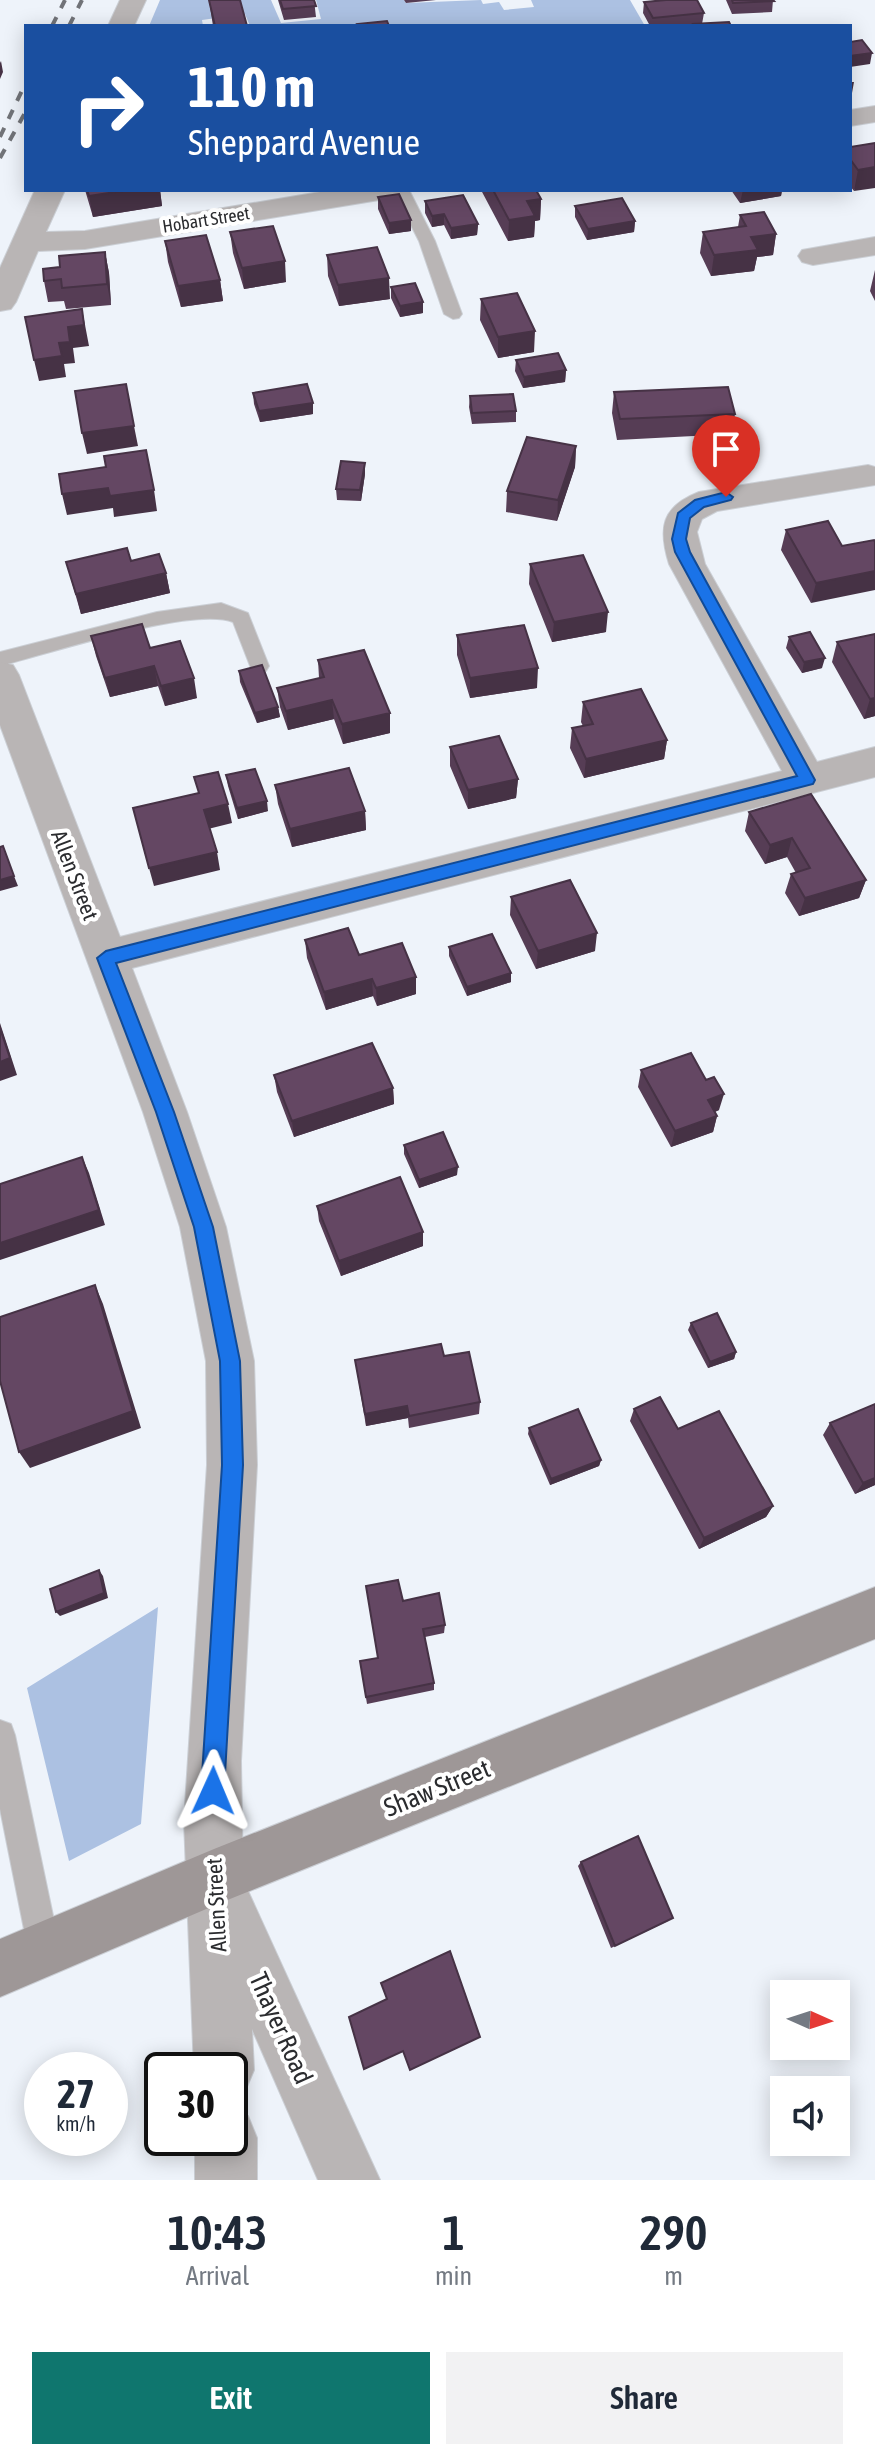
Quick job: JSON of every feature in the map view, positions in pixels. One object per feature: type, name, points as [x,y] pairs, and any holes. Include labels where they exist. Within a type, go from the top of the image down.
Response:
[{"type":"street","points":[[122,24],[133,0]]},
{"type":"street","points":[[852,118],[875,114]]},
{"type":"street","points":[[0,302],[49,192]]},
{"type":"street","name":"Hobart Street","points":[[27,242],[85,240],[373,192]]},
{"type":"street","points":[[813,256],[875,246]]},
{"type":"street","points":[[807,780],[687,564],[679,539],[679,526],[690,510],[711,500],[868,476]]},
{"type":"street","name":"Allen Street","points":[[0,675],[165,1112],[203,1227],[230,1361],[232,1465],[213,1761],[214,1877],[223,2052]]},
{"type":"street","points":[[106,958],[875,762]]},
{"type":"street","name":"Shaw Street","points":[[22,1958],[214,1877],[875,1613]]},
{"type":"street","name":"Thayer Road","points":[[214,1877],[349,2180]]},
{"type":"street","points":[[226,2156],[226,2180]]},
{"type":"lane","points":[[402,192],[427,241],[453,314]]},
{"type":"lane","points":[[0,659],[157,619],[221,610],[241,618],[259,666]]},
{"type":"lane","points":[[0,1735],[22,1958]]},
{"type":"shaded area","points":[[160,0],[271,0],[281,23],[321,19],[316,0],[404,0],[406,3],[481,0],[483,4],[499,2],[504,10],[534,7],[531,0],[630,0],[644,24],[249,24],[245,14],[202,20],[203,24],[150,24]]},
{"type":"shaded area","points":[[158,1607],[141,1824],[69,1861],[27,1688]]},
{"type":"building","points":[[209,0],[240,0],[246,24],[215,24]]},
{"type":"building","points":[[280,0],[314,0],[316,6],[283,9]]},
{"type":"building","points":[[697,0],[704,13],[653,18],[644,2]]},
{"type":"building","points":[[732,0],[773,0],[774,1],[733,3]]},
{"type":"building","points":[[387,21],[388,24],[357,24]]},
{"type":"building","points":[[862,40],[872,53],[852,56],[852,42]]},
{"type":"building","points":[[875,143],[875,167],[858,170],[852,162],[852,147]]},
{"type":"building","points":[[88,192],[116,192],[89,196]]},
{"type":"building","points":[[494,192],[537,192],[541,199],[527,201],[535,216],[509,220]]},
{"type":"building","points":[[399,194],[411,220],[389,223],[378,197]]},
{"type":"building","points":[[463,195],[478,224],[451,228],[444,214],[432,216],[425,201]]},
{"type":"building","points":[[622,198],[635,221],[588,229],[575,206]]},
{"type":"building","points":[[764,212],[776,234],[751,237],[758,250],[714,255],[703,232],[746,226],[740,215]]},
{"type":"building","points":[[273,226],[285,261],[242,268],[230,232]]},
{"type":"building","points":[[206,235],[220,280],[178,286],[165,241]]},
{"type":"building","points":[[377,247],[389,278],[338,285],[327,255]]},
{"type":"building","points":[[105,252],[107,284],[62,288],[61,279],[44,281],[43,269],[60,267],[59,256]]},
{"type":"building","points":[[415,283],[423,302],[400,306],[391,287]]},
{"type":"building","points":[[517,293],[535,331],[498,337],[481,299]]},
{"type":"building","points":[[82,309],[84,325],[68,327],[70,342],[59,343],[62,356],[34,360],[25,317]]},
{"type":"building","points":[[558,353],[566,370],[524,377],[516,360]]},
{"type":"building","points":[[126,384],[134,426],[82,433],[75,391]]},
{"type":"building","points":[[307,384],[313,403],[259,411],[253,393]]},
{"type":"building","points":[[728,387],[735,414],[620,419],[614,392]]},
{"type":"building","points":[[513,394],[516,411],[472,413],[470,396]]},
{"type":"building","points":[[527,437],[576,446],[558,500],[507,491]]},
{"type":"building","points":[[146,450],[154,490],[110,496],[108,488],[62,494],[59,474],[106,467],[104,456]]},
{"type":"building","points":[[341,461],[365,463],[360,490],[336,489]]},
{"type":"building","points":[[828,521],[842,546],[874,540],[875,571],[816,583],[786,530]]},
{"type":"building","points":[[127,548],[131,561],[159,554],[166,573],[76,594],[66,562]]},
{"type":"building","points":[[583,555],[608,612],[554,622],[530,564]]},
{"type":"building","points":[[142,624],[150,648],[180,641],[194,678],[161,686],[154,666],[105,678],[91,636]]},
{"type":"building","points":[[524,625],[538,668],[470,678],[457,635]]},
{"type":"building","points":[[810,632],[825,658],[804,662],[789,637]]},
{"type":"building","points":[[875,634],[875,698],[870,699],[837,642]]},
{"type":"building","points":[[364,650],[390,713],[342,724],[332,700],[286,711],[277,688],[324,677],[318,660]]},
{"type":"building","points":[[262,665],[278,707],[255,713],[239,671]]},
{"type":"building","points":[[641,689],[667,740],[586,759],[572,728],[593,724],[583,702]]},
{"type":"building","points":[[499,736],[518,779],[468,790],[450,747]]},
{"type":"building","points":[[349,768],[365,811],[290,829],[275,785]]},
{"type":"building","points":[[255,769],[267,801],[237,808],[226,775]]},
{"type":"building","points":[[218,772],[228,804],[204,810],[217,852],[149,868],[133,808],[199,793],[194,777]]},
{"type":"building","points":[[811,794],[866,880],[805,898],[791,874],[810,868],[792,838],[770,845],[749,812]]},
{"type":"building","points":[[3,846],[14,876],[0,880],[0,847]]},
{"type":"building","points":[[570,880],[597,933],[538,951],[511,897]]},
{"type":"building","points":[[348,928],[359,955],[402,943],[416,977],[376,988],[372,979],[324,992],[305,940]]},
{"type":"building","points":[[492,934],[511,973],[467,987],[449,947]]},
{"type":"building","points":[[0,1028],[10,1058],[0,1062]]},
{"type":"building","points":[[372,1043],[393,1088],[292,1121],[274,1075]]},
{"type":"building","points":[[691,1053],[706,1080],[714,1077],[724,1094],[708,1100],[717,1116],[675,1131],[641,1070]]},
{"type":"building","points":[[443,1132],[458,1167],[419,1180],[404,1145]]},
{"type":"building","points":[[82,1157],[99,1210],[0,1243],[0,1184]]},
{"type":"building","points":[[400,1177],[423,1232],[339,1261],[317,1206]]},
{"type":"building","points":[[95,1285],[133,1411],[19,1452],[0,1381],[0,1317]]},
{"type":"building","points":[[717,1313],[736,1352],[710,1362],[691,1323]]},
{"type":"building","points":[[441,1344],[444,1356],[469,1352],[480,1402],[409,1416],[407,1406],[365,1414],[355,1360]]},
{"type":"building","points":[[660,1397],[678,1429],[719,1411],[773,1506],[704,1538],[634,1409]]},
{"type":"building","points":[[875,1404],[875,1478],[863,1483],[830,1423]]},
{"type":"building","points":[[578,1409],[601,1460],[551,1479],[529,1428]]},
{"type":"building","points":[[99,1570],[104,1593],[56,1612],[50,1589]]},
{"type":"building","points":[[398,1580],[403,1601],[439,1593],[445,1625],[423,1629],[434,1683],[366,1697],[360,1661],[378,1658],[366,1586]]},
{"type":"building","points":[[638,1836],[673,1918],[615,1946],[581,1862]]},
{"type":"building","points":[[450,1951],[480,2037],[410,2070],[403,2051],[364,2069],[349,2017],[387,1999],[381,1983]]},
{"type":"railway","points":[[53,24],[65,0]]},
{"type":"railway","points":[[70,24],[82,0]]},
{"type":"railway","points":[[0,137],[24,86]]},
{"type":"railway","points":[[0,158],[24,115]]},
{"type":"route","points":[[213,1791],[232,1465],[230,1361],[203,1227],[165,1112],[106,958],[807,780],[682,552],[679,526],[683,516],[700,504],[726,497]]}]
